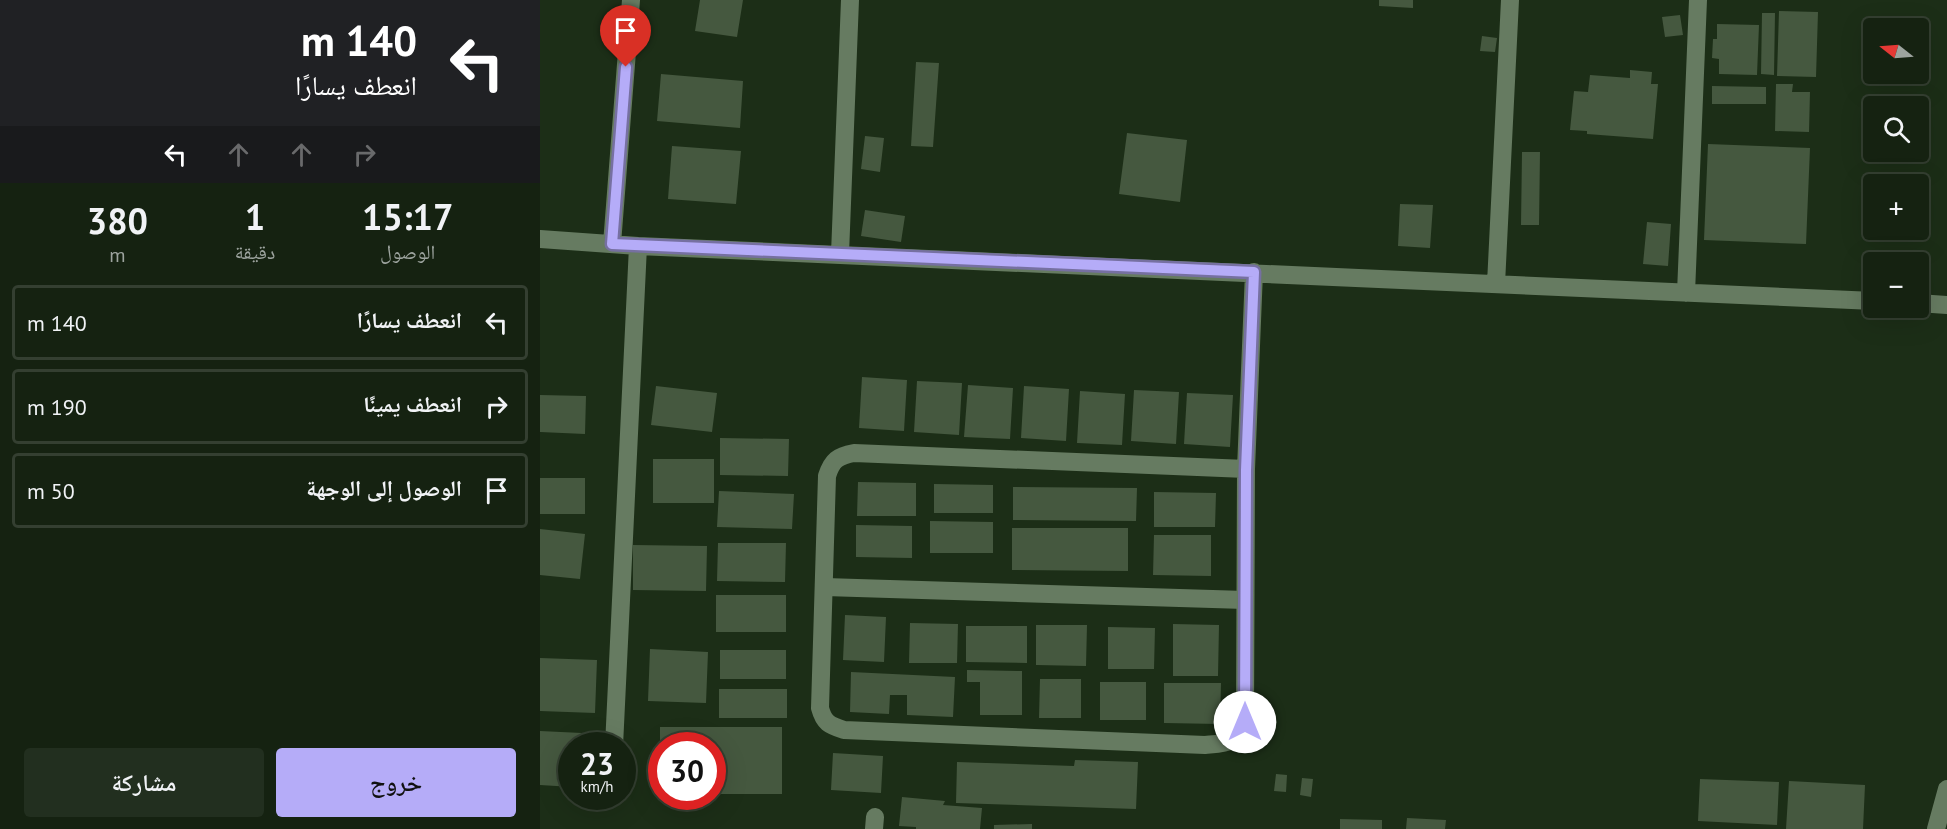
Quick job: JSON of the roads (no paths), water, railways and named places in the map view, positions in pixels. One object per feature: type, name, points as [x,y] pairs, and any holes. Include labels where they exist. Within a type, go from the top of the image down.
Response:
[{"type":"street","points":[[612,244],[631,0]]},
{"type":"street","points":[[840,254],[850,0]]},
{"type":"street","points":[[1496,284],[1510,0]]},
{"type":"street","points":[[1686,293],[1698,0]]},
{"type":"street","points":[[540,239],[638,246],[1863,301]]},
{"type":"street","points":[[615,732],[638,246]]},
{"type":"street","points":[[1246,470],[854,453],[840,456],[832,463],[828,476],[820,708],[823,719],[832,726],[844,730],[1205,745],[1224,744],[1240,735],[1245,722],[1246,470],[1254,272]]},
{"type":"street","points":[[1929,304],[1947,305]]},
{"type":"street","points":[[825,587],[1245,600]]},
{"type":"street","points":[[1936,829],[1947,789]]}]
